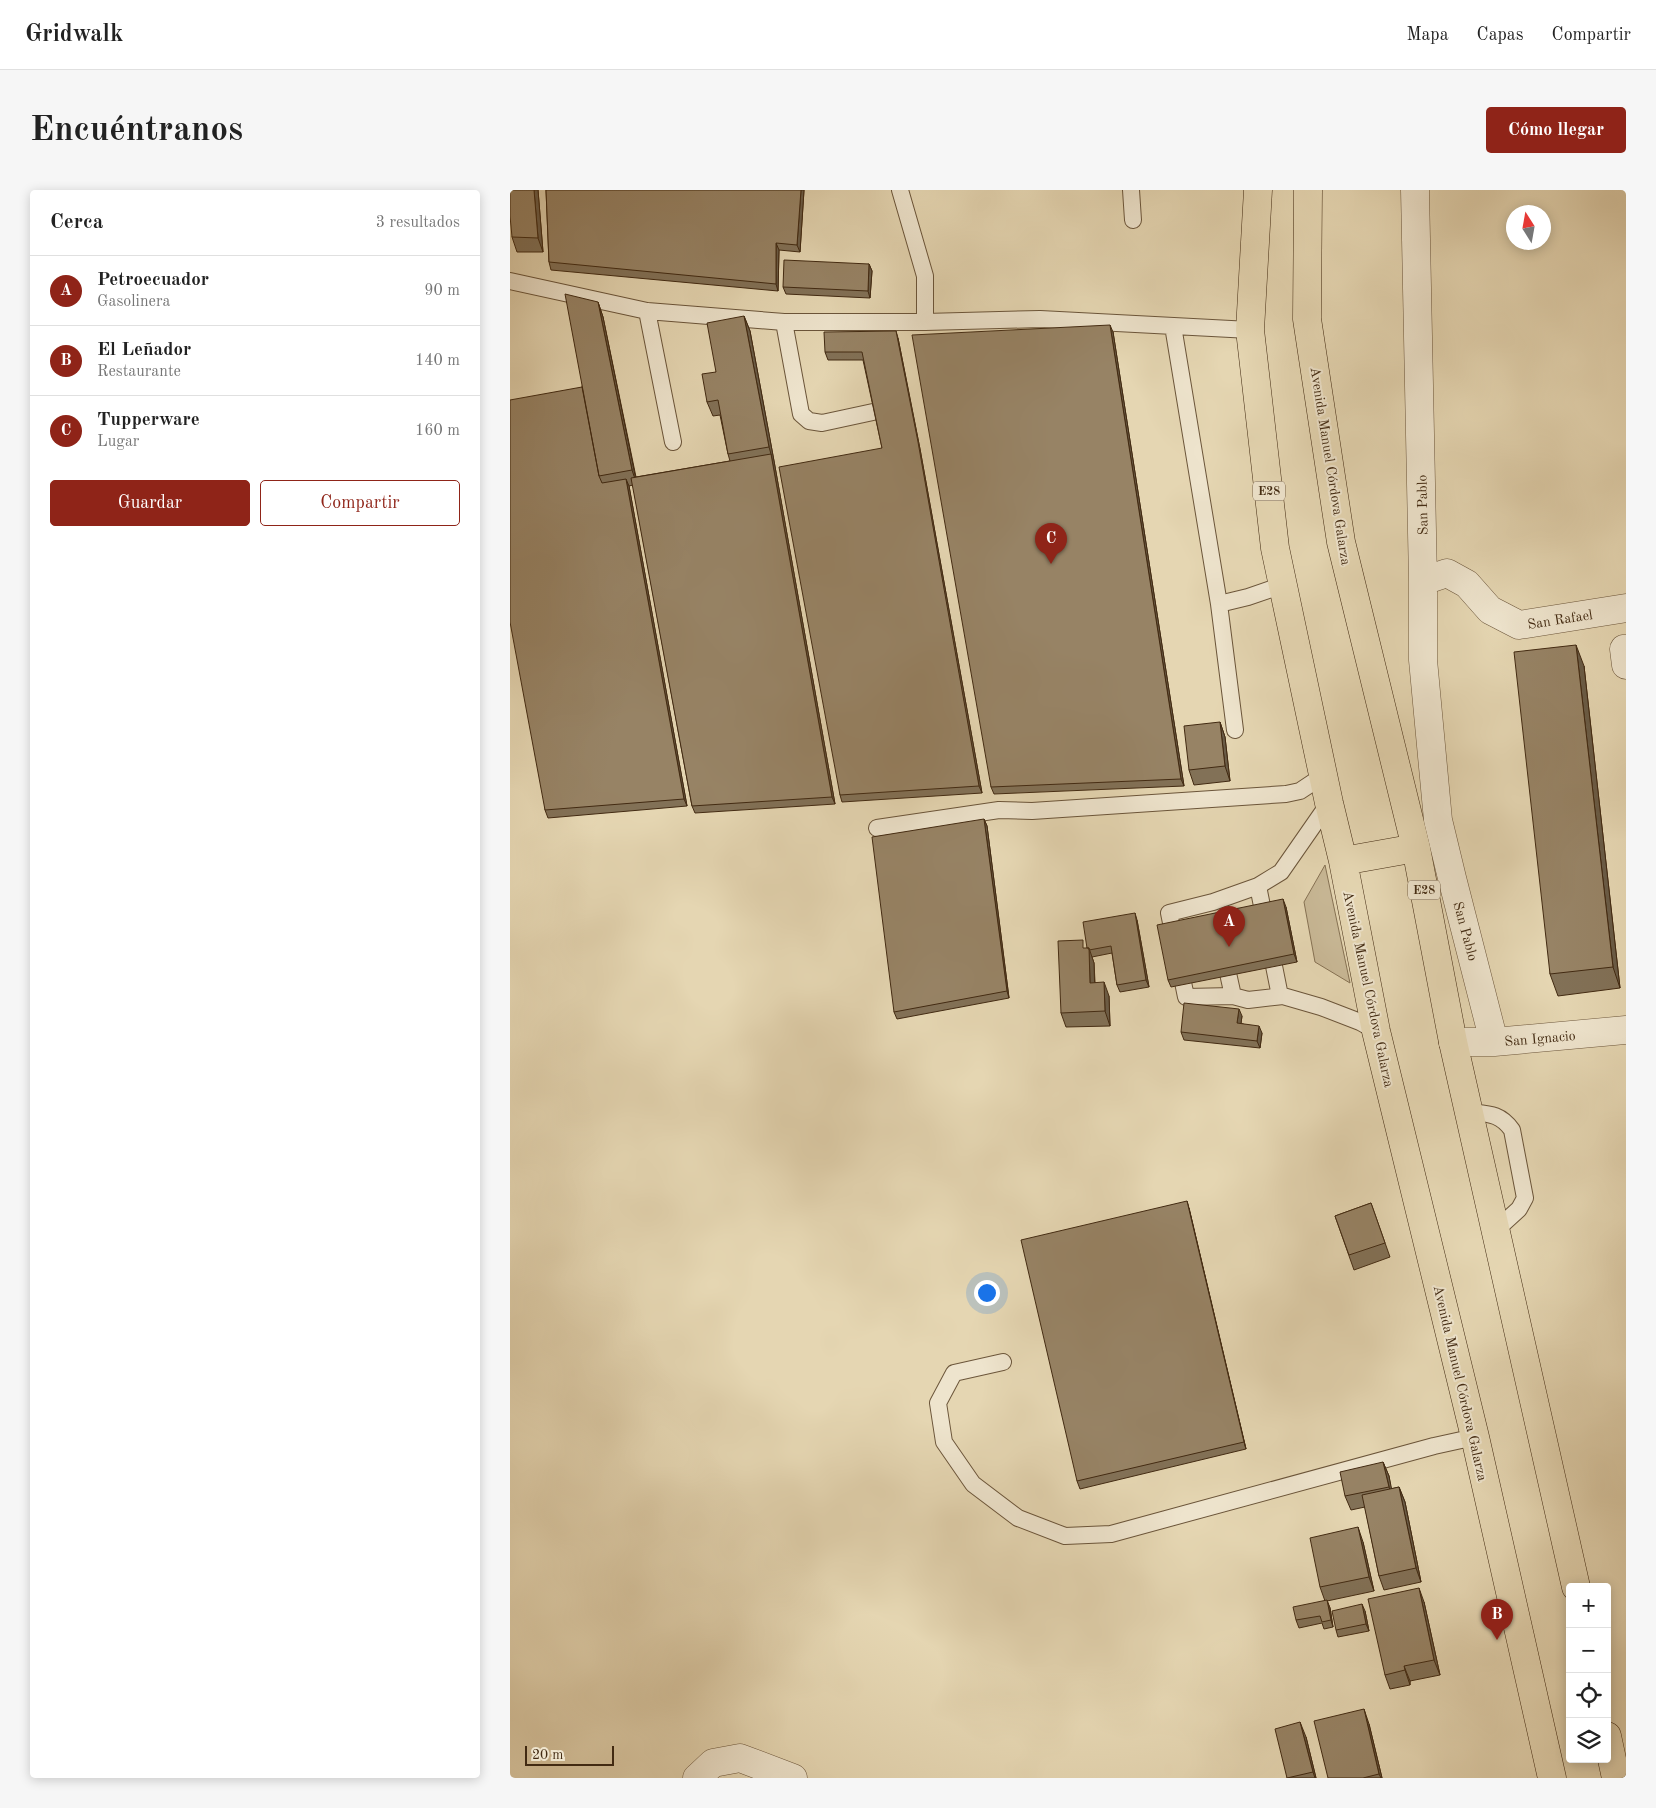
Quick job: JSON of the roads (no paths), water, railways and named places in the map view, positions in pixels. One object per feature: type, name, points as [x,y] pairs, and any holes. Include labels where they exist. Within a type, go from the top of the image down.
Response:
[{"type":"main road","name":"Avenida Manuel Córdova Galarza","points":[[1258,190],[1250,330],[1275,548],[1343,861],[1376,1031],[1474,1437],[1552,1778]]},
{"type":"main road","name":"Avenida Manuel Córdova Galarza","points":[[1308,190],[1307,319],[1341,542],[1416,848],[1469,1112],[1575,1583]]},
{"type":"main road","points":[[1343,861],[1416,848]]},
{"type":"main road","points":[[1611,1755],[1616,1778]]},
{"type":"street","name":"San Pablo","points":[[1414,190],[1424,581],[1423,660],[1438,820],[1494,1042]]},
{"type":"street","name":"San Rafael","points":[[1424,581],[1447,574],[1466,584],[1490,610],[1519,625],[1626,608]]},
{"type":"street","points":[[1416,848],[1438,820]]},
{"type":"street","name":"San Ignacio","points":[[1454,1042],[1494,1042],[1626,1030]]},
{"type":"street","points":[[697,1778],[713,1762],[740,1758],[793,1778]]},
{"type":"lane","points":[[900,190],[925,276],[924,322]]},
{"type":"lane","points":[[1131,190],[1133,220]]},
{"type":"lane","points":[[510,281],[647,310],[784,322],[924,322],[1040,319],[1250,330]]},
{"type":"lane","points":[[647,310],[673,442]]},
{"type":"lane","points":[[784,322],[801,414],[809,421],[822,423],[873,412]]},
{"type":"lane","points":[[1172,326],[1220,604],[1235,730]]},
{"type":"lane","points":[[1220,604],[1283,585]]},
{"type":"lane","points":[[877,828],[999,810],[1032,811],[1286,794],[1300,791],[1324,775]]},
{"type":"lane","points":[[1329,803],[1281,872],[1258,886],[1213,902],[1169,913],[1186,997],[1233,996],[1248,1000],[1283,996],[1321,1007],[1360,1022],[1376,1031]]},
{"type":"lane","points":[[1258,886],[1280,996]]},
{"type":"lane","points":[[1213,902],[1217,921]]},
{"type":"lane","points":[[1221,940],[1233,996]]},
{"type":"lane","points":[[1469,1112],[1497,1115],[1512,1130],[1525,1198],[1519,1209],[1496,1230]]},
{"type":"lane","points":[[1003,1362],[954,1373],[938,1403],[944,1442],[973,1484],[1010,1513],[1018,1518],[1065,1536],[1110,1534],[1434,1446],[1474,1437]]},
{"type":"place","name":"Tupperware","points":[[1051,564]]},
{"type":"place","name":"Petroecuador","points":[[1229,947]]},
{"type":"place","name":"El Leñador","points":[[1497,1640]]}]
